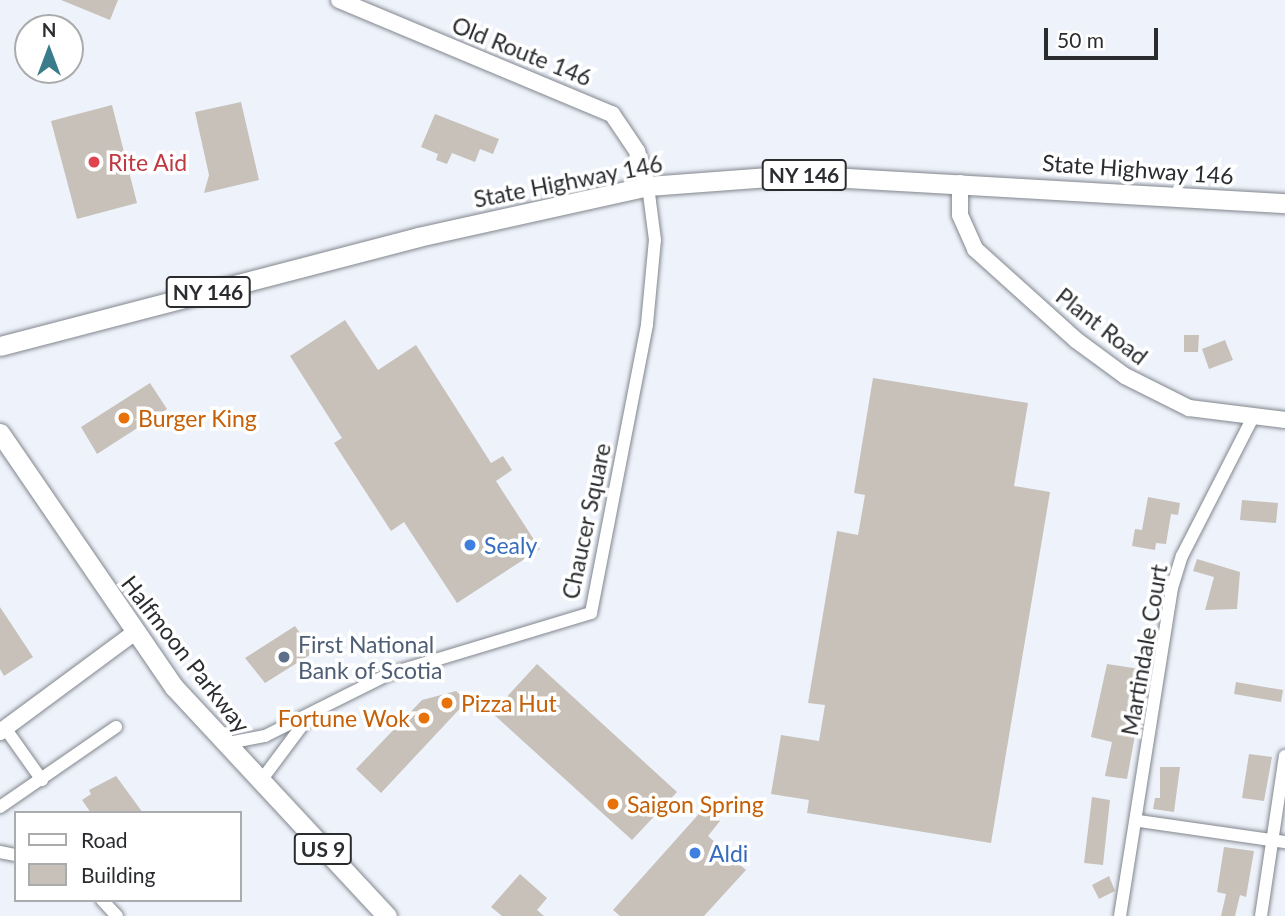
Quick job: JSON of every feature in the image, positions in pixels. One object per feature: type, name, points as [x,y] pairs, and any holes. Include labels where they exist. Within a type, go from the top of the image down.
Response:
[{"type":"main road","name":"State Highway 146","points":[[0,346],[418,237],[648,186],[796,175],[1285,203]]},
{"type":"main road","name":"Halfmoon Parkway","points":[[3,442],[135,632],[223,744],[387,916]]},
{"type":"street","name":"Old Route 146","points":[[339,0],[612,114],[637,151],[648,186]]},
{"type":"street","name":"Plant Road","points":[[960,183],[960,215],[975,249],[1076,340],[1157,395],[1198,410],[1252,419],[1285,420]]},
{"type":"street","name":"Chaucer Square","points":[[223,744],[265,736],[389,674],[591,613],[647,324],[655,240],[648,186]]},
{"type":"street","name":"Martindale Court","points":[[1120,916],[1139,821],[1172,588],[1182,556],[1252,419]]},
{"type":"street","points":[[42,780],[2,727],[135,632]]},
{"type":"street","name":"Chaucer Square","points":[[260,782],[312,714]]},
{"type":"street","points":[[0,807],[116,727]]},
{"type":"street","points":[[1261,916],[1280,841],[1285,755]]},
{"type":"street","points":[[1139,821],[1280,841]]},
{"type":"street","points":[[104,902],[117,916]]},
{"type":"building","points":[[61,0],[118,0],[110,20]]},
{"type":"building","points":[[241,102],[259,180],[204,193],[209,175],[195,112]]},
{"type":"building","name":"Rite Aid","points":[[112,105],[137,203],[77,219],[51,121]]},
{"type":"building","points":[[435,114],[499,139],[493,154],[480,149],[475,162],[452,153],[447,164],[436,160],[438,154],[421,147]]},
{"type":"building","points":[[345,320],[378,370],[416,345],[491,463],[503,456],[512,470],[496,481],[540,549],[457,603],[404,522],[391,531],[334,443],[342,438],[290,356]]},
{"type":"building","points":[[1184,335],[1199,335],[1198,352],[1184,352]]},
{"type":"building","points":[[1225,340],[1233,360],[1209,369],[1202,349]]},
{"type":"building","points":[[873,378],[1028,403],[1014,486],[1050,492],[991,843],[807,813],[809,800],[771,794],[781,735],[819,741],[825,705],[808,703],[837,531],[858,535],[865,495],[854,493]]},
{"type":"building","name":"Burger King","points":[[150,383],[167,409],[97,454],[81,427]]},
{"type":"building","points":[[1148,497],[1180,503],[1178,515],[1171,514],[1166,544],[1156,543],[1155,550],[1132,546],[1135,529],[1142,530]]},
{"type":"building","points":[[1242,500],[1278,503],[1276,523],[1240,520]]},
{"type":"building","points":[[1197,559],[1240,572],[1237,609],[1205,610],[1214,577],[1193,571]]},
{"type":"building","points":[[0,607],[33,657],[4,676],[0,669]]},
{"type":"building","points":[[295,626],[305,640],[311,636],[321,648],[265,683],[245,658]]},
{"type":"building","points":[[537,664],[677,792],[632,840],[492,713]]},
{"type":"building","points":[[1107,664],[1147,670],[1127,779],[1105,776],[1112,742],[1091,737]]},
{"type":"building","points":[[1236,682],[1283,690],[1281,702],[1234,694]]},
{"type":"building","points":[[456,691],[467,701],[381,793],[356,769],[422,700]]},
{"type":"building","points":[[1249,754],[1272,757],[1264,801],[1242,798]]},
{"type":"building","points":[[1160,767],[1180,767],[1174,812],[1153,809],[1155,798],[1160,798]]},
{"type":"building","points":[[116,776],[142,811],[90,811],[82,800],[91,794],[89,790]]},
{"type":"building","points":[[1092,797],[1110,800],[1103,865],[1084,863]]},
{"type":"building","name":"Aldi","points":[[705,807],[720,821],[708,836],[746,870],[704,916],[620,916],[613,910]]},
{"type":"building","points":[[1224,847],[1254,851],[1246,897],[1240,895],[1235,916],[1221,916],[1226,894],[1217,892]]},
{"type":"building","points":[[520,874],[547,898],[537,910],[544,916],[502,916],[491,907]]},
{"type":"building","points":[[1109,876],[1115,891],[1099,899],[1092,885]]},
{"type":"place","name":"Rite Aid","points":[[94,162]]},
{"type":"place","name":"Burger King","points":[[124,418]]},
{"type":"place","name":"Sealy","points":[[470,545]]},
{"type":"place","name":"First National Bank of Scotia","points":[[284,657]]},
{"type":"place","name":"Pizza Hut","points":[[447,703]]},
{"type":"place","name":"Fortune Wok","points":[[424,718]]},
{"type":"place","name":"Saigon Spring","points":[[613,804]]},
{"type":"place","name":"Aldi","points":[[695,853]]}]
